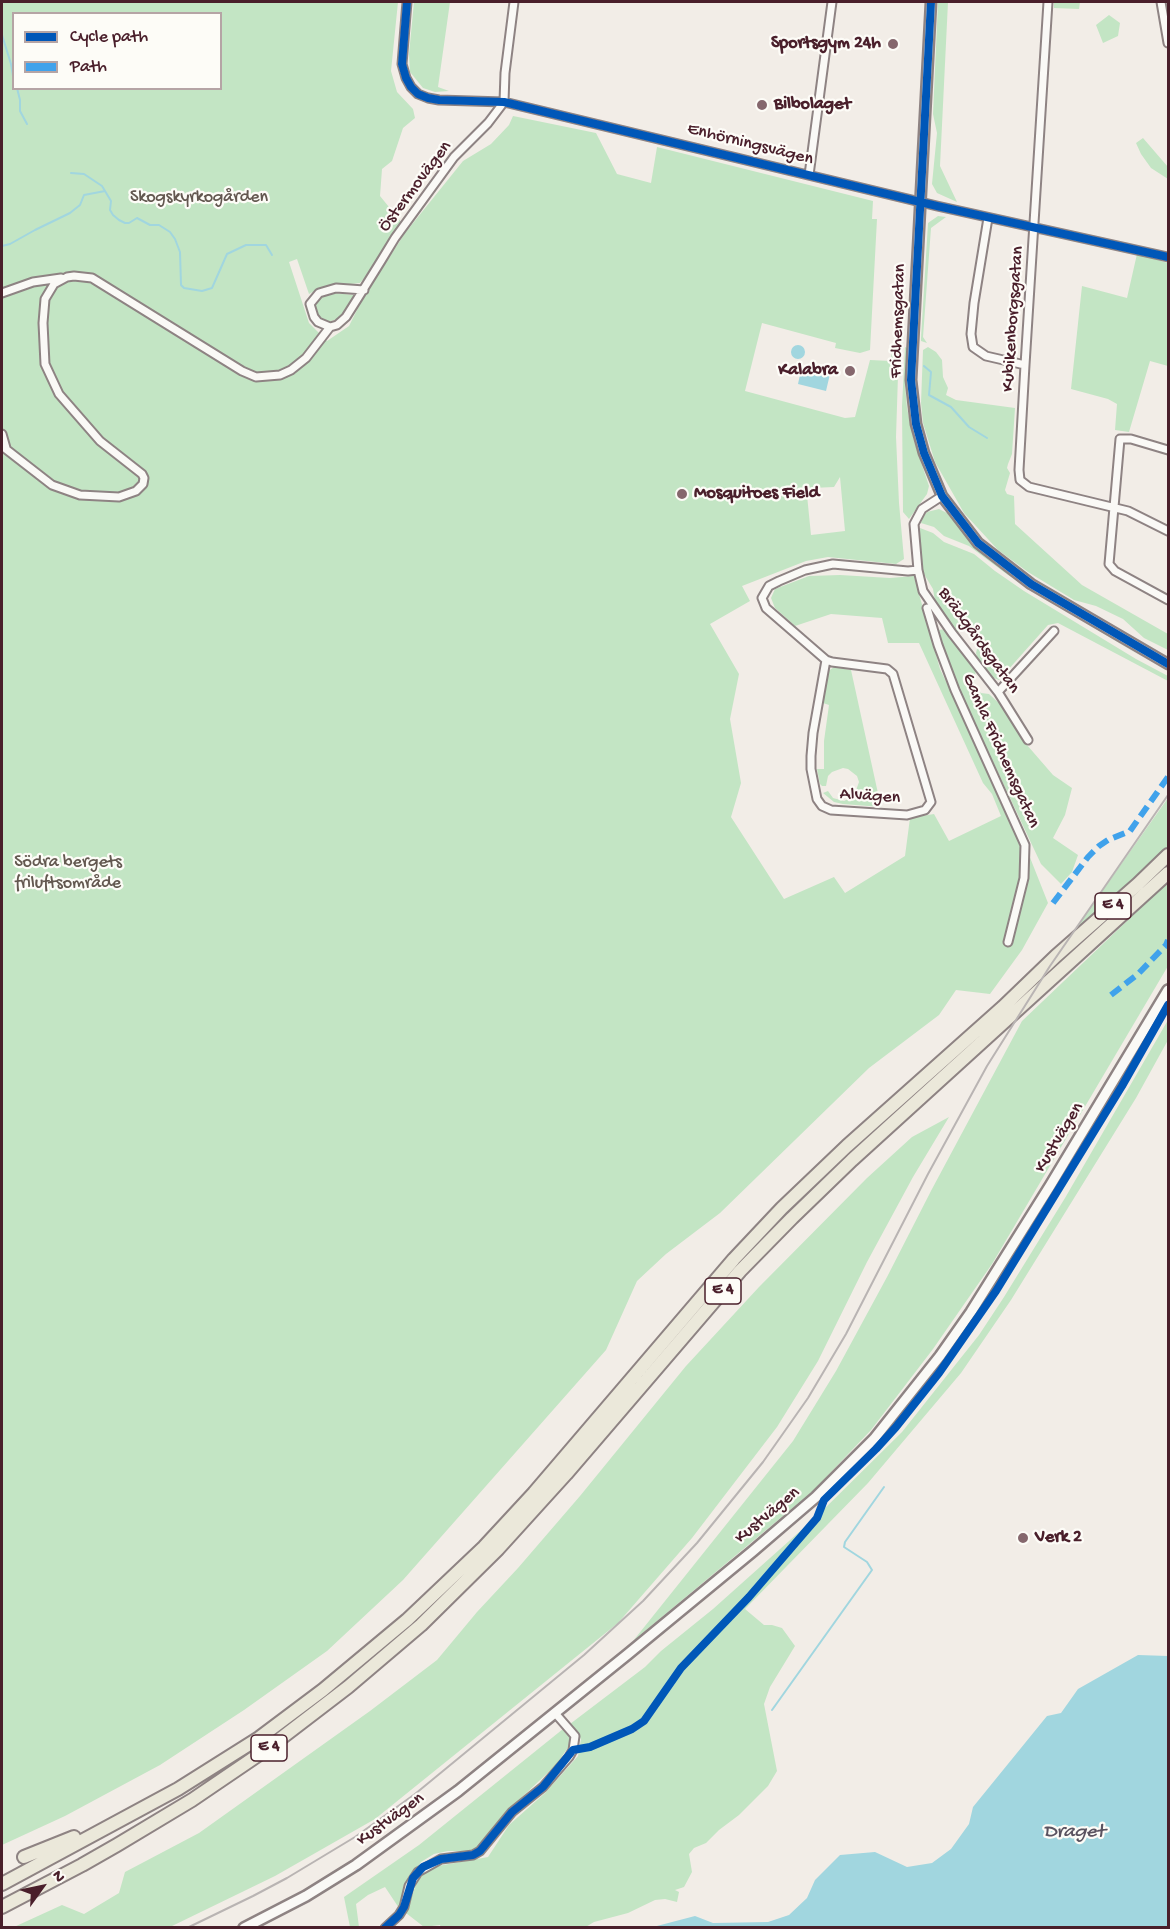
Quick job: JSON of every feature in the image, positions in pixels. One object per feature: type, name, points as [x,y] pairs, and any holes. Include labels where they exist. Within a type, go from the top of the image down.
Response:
[{"type":"highway","name":"E 4","points":[[2,1884],[178,1789],[259,1738],[407,1620],[484,1547],[534,1493],[734,1259],[782,1208],[847,1146],[880,1119],[1168,855]]},
{"type":"highway","name":"E 4","points":[[2,1907],[108,1850],[192,1800],[267,1749],[348,1687],[421,1625],[498,1549],[566,1474],[726,1288],[792,1218],[1168,873]]},
{"type":"highway","name":"E 4","points":[[24,1857],[87,1831],[139,1802],[219,1755],[323,1689]]},
{"type":"main road","name":"Kustvägen","points":[[244,1928],[306,1896],[399,1836],[458,1791],[637,1647],[816,1497],[874,1439],[940,1356],[971,1312],[1168,990]]},
{"type":"street","name":"Enhörningsvägen","points":[[407,2],[402,64],[406,78],[418,94],[439,100],[504,102],[988,218],[1168,257]]},
{"type":"street","points":[[504,102],[514,2]]},
{"type":"street","points":[[809,175],[832,2]]},
{"type":"street","name":"Fridhemsgatan","points":[[931,2],[911,390],[916,424],[924,453],[942,496],[978,543],[1031,584],[1168,664]]},
{"type":"street","name":"Kubikenborgsgatan","points":[[1048,2],[1020,480],[1029,487],[1146,518],[1168,531]]},
{"type":"street","points":[[1161,2],[1168,43]]},
{"type":"street","name":"Östermovägen","points":[[2,293],[43,279],[74,276],[92,278],[242,371],[256,377],[280,375],[291,370],[306,358],[330,327],[337,325],[346,317],[395,238],[454,157],[488,123],[504,102]]},
{"type":"street","points":[[988,218],[974,303],[971,334],[974,347],[986,356],[1025,365]]},
{"type":"street","points":[[2,434],[4,448],[52,485],[80,495],[119,497],[136,491],[143,484],[144,478],[138,469],[99,441],[59,394],[45,364],[43,323],[45,299],[54,284],[67,277]]},
{"type":"street","points":[[330,327],[318,322],[314,317],[310,304],[313,298],[319,293],[336,288],[364,290]]},
{"type":"street","points":[[1168,450],[1125,438],[1120,439],[1109,564],[1111,568],[1168,600]]},
{"type":"street","name":"Brädgårdsgatan","points":[[942,496],[922,509],[915,520],[914,537],[923,591],[999,692],[1028,740]]},
{"type":"street","points":[[826,660],[766,608],[762,598],[769,586],[805,570],[833,564],[918,570]]},
{"type":"street","name":"Gamla Fridhemsgatan","points":[[927,608],[949,675],[1026,845],[1024,878],[1008,942]]},
{"type":"street","points":[[999,692],[1054,631]]},
{"type":"street","name":"Alvägen","points":[[826,660],[887,669],[894,674],[930,802],[925,810],[907,815],[831,810],[822,806],[817,799],[811,756],[826,660]]},
{"type":"street","points":[[385,1928],[404,1907],[409,1886],[418,1872],[441,1859],[473,1855],[480,1851],[512,1812],[543,1787],[569,1757],[573,1750],[574,1736],[555,1713]]},
{"type":"green space","points":[[2,2],[398,2],[391,71],[397,92],[413,109],[415,118],[403,128],[392,161],[382,169],[380,196],[402,223],[360,283],[322,287],[309,294],[297,259],[289,262],[309,323],[327,341],[349,326],[363,298],[405,233],[463,161],[491,144],[509,125],[513,116],[596,133],[617,174],[651,183],[657,147],[873,201],[872,219],[877,219],[870,350],[860,353],[835,348],[836,343],[762,323],[745,391],[845,418],[855,417],[870,360],[891,361],[892,344],[899,344],[896,437],[904,559],[896,564],[828,557],[806,561],[742,586],[750,601],[710,624],[739,674],[730,719],[741,783],[731,817],[784,899],[834,877],[845,893],[905,856],[910,818],[934,814],[949,841],[1001,816],[992,794],[983,783],[919,643],[888,643],[882,618],[831,614],[795,626],[775,608],[771,598],[775,589],[809,576],[890,578],[914,576],[940,669],[1029,855],[1048,903],[1022,950],[990,994],[956,990],[939,1015],[869,1068],[720,1213],[666,1254],[637,1281],[606,1350],[403,1580],[327,1651],[244,1710],[160,1765],[65,1816],[2,1845]],"holes":[[[840,477],[845,531],[811,535],[807,495],[812,488],[834,487]]]},
{"type":"green space","points":[[414,2],[450,2],[438,87],[449,91],[435,92],[423,88],[410,72],[409,54]]},
{"type":"green space","points":[[938,2],[948,2],[940,166],[957,202],[937,193],[932,184],[937,133],[933,114]]},
{"type":"green space","points":[[1054,2],[1080,2],[1079,9],[1054,8]]},
{"type":"green space","points":[[1109,15],[1120,23],[1118,36],[1103,43],[1096,25]]},
{"type":"green space","points":[[1143,138],[1168,167],[1168,179],[1151,168],[1141,154],[1136,143]]},
{"type":"green space","points":[[938,216],[946,217],[931,228],[923,337],[927,343],[921,341],[921,338],[928,223]]},
{"type":"green space","points":[[1137,254],[1168,263],[1168,366],[1150,361],[1129,432],[1115,430],[1117,404],[1108,399],[1071,389],[1082,286],[1127,298]]},
{"type":"green space","points":[[324,294],[354,295],[354,298],[340,318],[328,322],[317,315],[315,308],[318,300]]},
{"type":"green space","points":[[905,347],[907,348],[905,385],[907,408],[914,441],[929,486],[927,494],[909,519],[903,512],[902,406]]},
{"type":"green space","points":[[928,347],[942,360],[943,377],[948,388],[946,395],[956,400],[1015,408],[1012,454],[1007,468],[1010,473],[1005,490],[1007,494],[1014,496],[1015,524],[1082,585],[1168,634],[1168,650],[1144,638],[1123,619],[1096,606],[1074,600],[1028,572],[998,550],[964,513],[935,462],[923,423],[921,403],[923,350]]},
{"type":"green space","points":[[939,509],[947,513],[972,543],[1008,573],[1142,657],[1008,575],[969,546],[944,536],[934,527],[921,523],[927,512]]},
{"type":"green space","points":[[920,528],[933,533],[944,542],[974,554],[1024,591],[1168,676],[1168,681],[1058,623],[1048,625],[999,680],[991,677],[978,661],[976,653],[978,645],[974,634],[964,629],[955,633],[936,607],[933,589],[924,574],[922,565],[918,530]]},
{"type":"green space","points":[[945,629],[976,669],[974,684],[976,689],[981,693],[989,694],[1001,705],[1027,745],[1053,775],[1072,788],[1065,815],[1053,838],[1078,855],[1072,872],[1061,884],[1041,864],[948,666],[939,630]]},
{"type":"green space","points":[[834,667],[851,670],[881,807],[834,802],[823,793],[828,791],[833,798],[844,801],[854,796],[859,782],[857,776],[843,768],[828,776],[826,786],[820,784],[817,769],[824,769],[824,741],[829,705],[823,703],[827,672]]},
{"type":"green space","points":[[1168,798],[1168,849],[1135,882],[1066,942]]},
{"type":"green space","points":[[1168,882],[1168,966],[992,1264],[933,1349],[871,1430],[813,1491],[633,1641],[793,1441],[836,1371],[1022,1021]]},
{"type":"green space","points":[[1168,1020],[1168,1040],[1136,1098],[1011,1300],[961,1373],[868,1483],[745,1609],[764,1625],[782,1628],[795,1646],[770,1687],[764,1704],[777,1771],[768,1786],[739,1815],[689,1854],[692,1872],[684,1887],[675,1890],[679,1892],[677,1902],[665,1899],[655,1900],[628,1913],[594,1922],[584,1928],[441,1928],[440,1925],[424,1927],[406,1913],[416,1884],[425,1872],[438,1866],[488,1857],[509,1825],[545,1793],[578,1756],[581,1739],[570,1724],[645,1667],[713,1609],[817,1516],[902,1432],[979,1335],[1004,1297],[1065,1198]]},
{"type":"green space","points":[[949,1117],[913,1177],[867,1262],[818,1361],[777,1427],[692,1538],[618,1623],[375,1819],[275,1876],[170,1927],[14,1927],[62,1905],[84,1914],[119,1893],[125,1872],[199,1833],[370,1711],[437,1660],[580,1496],[686,1366],[759,1287],[867,1178],[912,1137]]},
{"type":"green space","points":[[563,1729],[570,1739],[569,1746],[556,1765],[503,1815],[480,1847],[475,1851],[448,1851],[434,1854],[421,1862],[412,1876],[399,1908],[385,1887],[356,1904],[359,1927],[350,1927],[344,1897],[419,1845]]},
{"type":"water","points":[[795,345],[801,345],[805,352],[801,359],[795,359],[791,355],[791,349]]},
{"type":"water","points":[[801,370],[824,376],[825,373],[830,374],[826,391],[798,384]]},
{"type":"water","name":"Draget","points":[[1138,1655],[1168,1656],[1168,1927],[653,1927],[695,1916],[713,1923],[768,1922],[789,1915],[807,1898],[815,1880],[840,1855],[875,1852],[907,1867],[932,1863],[951,1849],[969,1824],[973,1807],[1047,1716],[1061,1713],[1078,1689]]},
{"type":"waterway","points":[[2,35],[12,70]]},
{"type":"waterway","points":[[18,90],[20,111],[27,124]]},
{"type":"waterway","points":[[71,173],[84,174],[102,186],[111,201],[110,210],[119,220],[129,223],[137,218],[150,225],[159,225],[170,232],[180,252],[181,285],[184,288],[202,291],[212,288],[227,254],[246,245],[266,245],[272,255]]},
{"type":"waterway","points":[[2,246],[70,213],[80,205],[84,195],[105,191]]},
{"type":"waterway","points":[[924,366],[931,372],[929,395],[951,407],[969,427],[987,438]]},
{"type":"waterway","points":[[772,1710],[872,1570],[867,1562],[844,1547],[845,1542],[884,1487]]},
{"type":"railway","points":[[187,1928],[287,1878],[355,1837],[415,1794],[584,1655],[643,1601],[697,1543],[763,1462],[808,1398],[846,1334],[928,1174],[987,1066],[1050,966],[1168,795]]},
{"type":"marked path","points":[[1053,903],[1099,846],[1130,831],[1168,777]]},
{"type":"marked path","points":[[1111,995],[1138,974],[1166,945],[1168,940]]},
{"type":"cycle path","points":[[407,2],[402,64],[411,87],[418,94],[428,98],[504,102],[937,206],[1168,257]]},
{"type":"cycle path","points":[[931,2],[911,380],[916,424],[924,453],[942,496],[978,543],[1031,584],[1168,664]]},
{"type":"cycle path","points":[[385,1928],[404,1907],[413,1878],[423,1867],[441,1859],[473,1855],[480,1851],[512,1812],[543,1787],[573,1750],[590,1747],[632,1729],[644,1721],[681,1668],[749,1597],[817,1518],[824,1500],[896,1427],[939,1373],[996,1291],[1122,1086],[1168,1005]]},
{"type":"place","name":"Sportsgym 24h","points":[[893,44]]},
{"type":"place","name":"Bilbolaget","points":[[762,105]]},
{"type":"place","name":"Kalabra","points":[[850,371]]},
{"type":"place","name":"Mosquitoes Field","points":[[682,494]]},
{"type":"place","name":"Verk 2","points":[[1023,1538]]},
{"type":"park label","name":"Skogskyrkogården","points":[[199,198]]},
{"type":"park label","name":"Södra bergets friluftsområde","points":[[68,873]]}]
